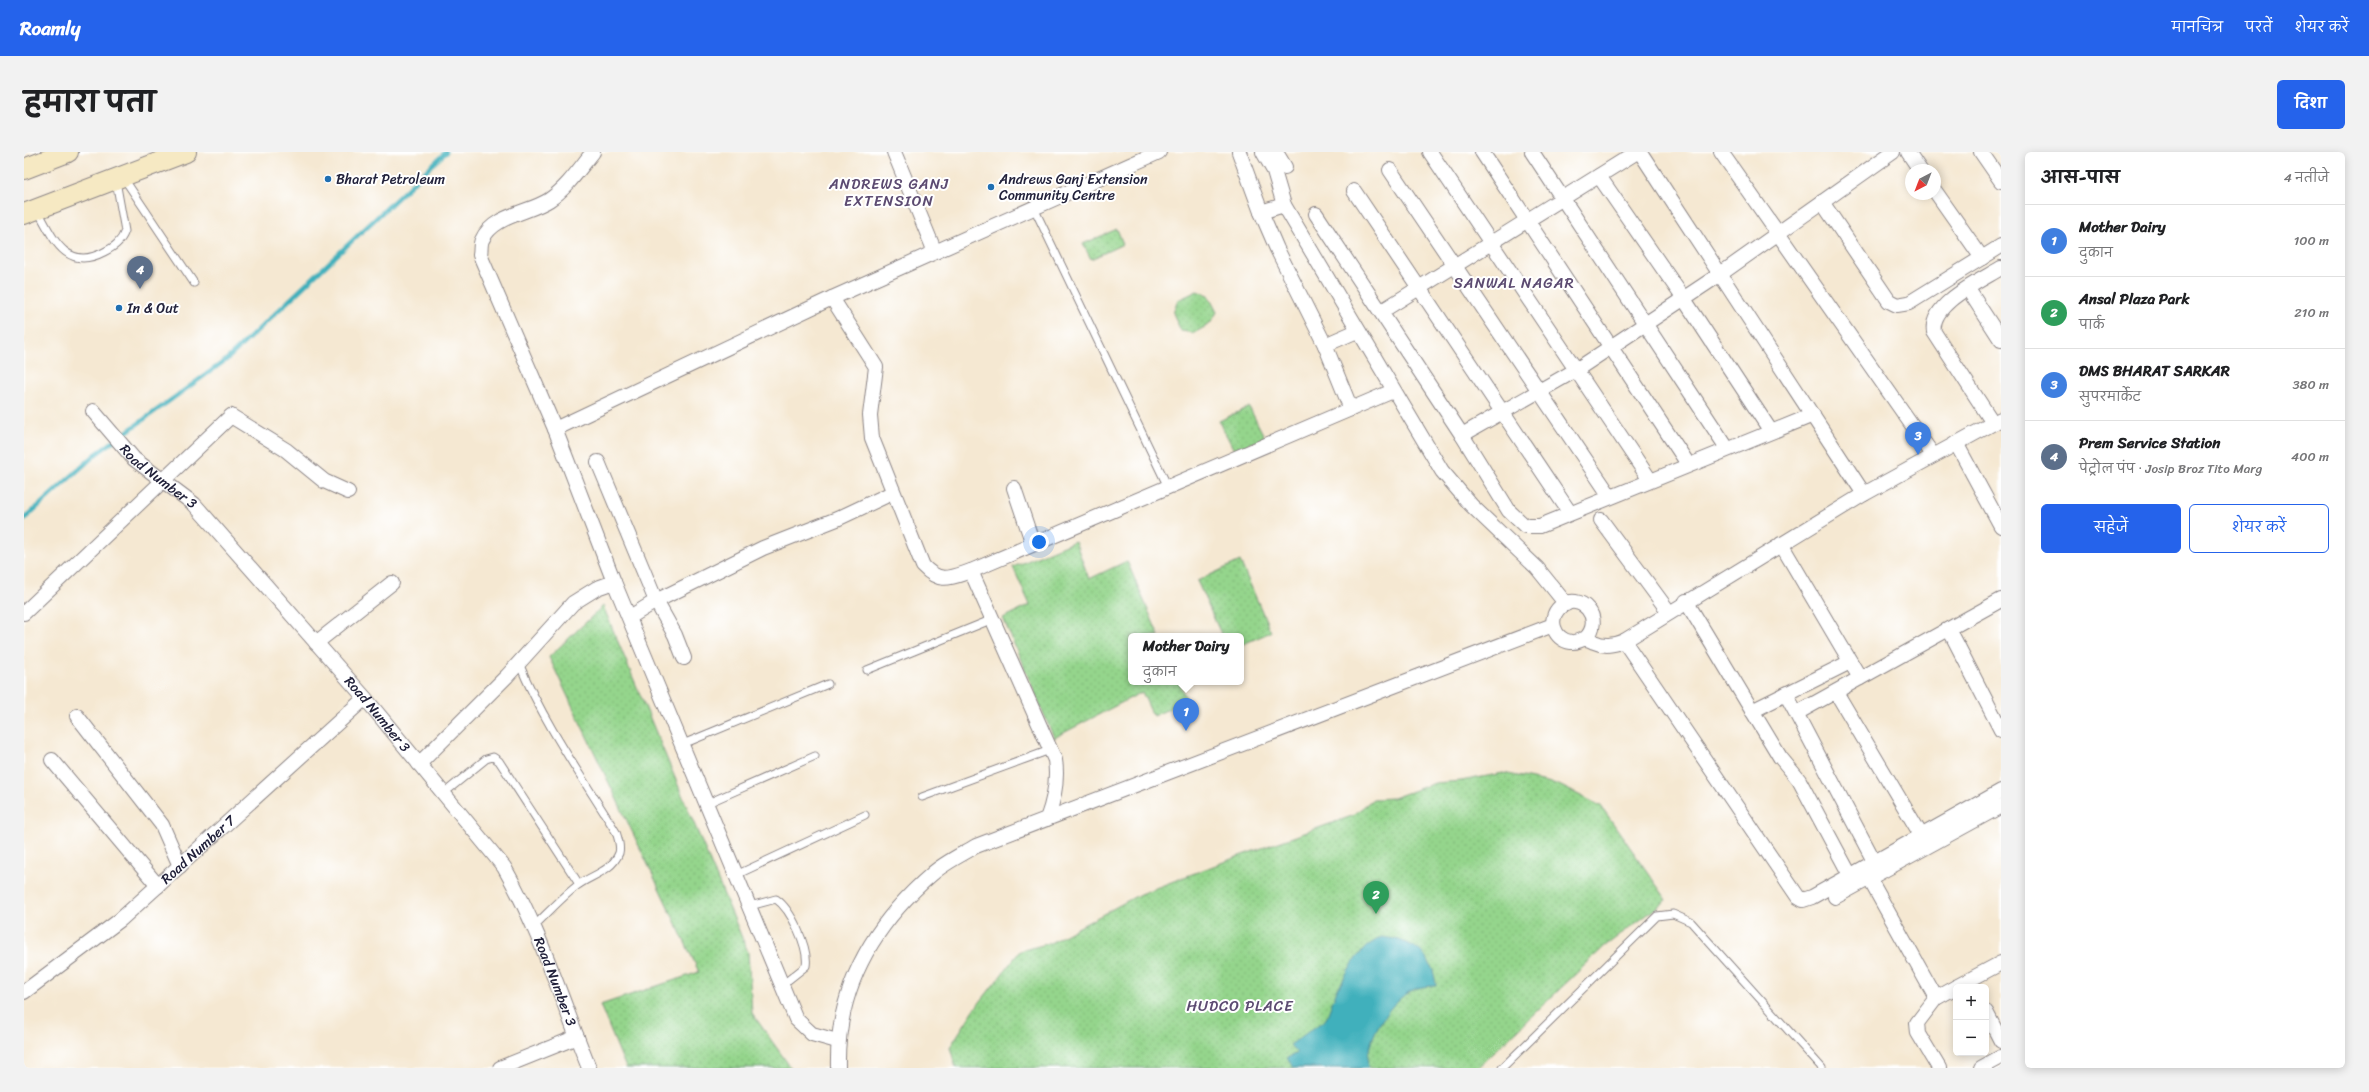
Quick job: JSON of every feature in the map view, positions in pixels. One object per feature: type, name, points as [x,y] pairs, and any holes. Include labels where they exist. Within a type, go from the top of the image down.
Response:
[{"type":"main road","points":[[24,169],[68,152]]},
{"type":"main road","points":[[31,211],[186,152]]},
{"type":"street","points":[[593,152],[564,187],[549,200],[490,228],[481,241],[480,255],[555,429],[614,582],[708,803],[736,875],[796,1019],[812,1034],[837,1041]]},
{"type":"street","points":[[894,152],[935,252]]},
{"type":"street","points":[[555,429],[832,298],[1159,152]]},
{"type":"street","points":[[1239,152],[1261,212],[1277,249],[1325,345],[1351,409]]},
{"type":"street","points":[[1263,152],[1274,170],[1284,205],[1357,331],[1442,471],[1471,505],[1537,568],[1566,604]]},
{"type":"street","points":[[1276,152],[1285,167]]},
{"type":"street","points":[[1430,152],[1492,242],[1650,480]]},
{"type":"street","points":[[1482,152],[1526,221],[1688,464]]},
{"type":"street","points":[[1532,152],[1727,448]]},
{"type":"street","points":[[1382,311],[1638,152],[1864,494]]},
{"type":"street","points":[[1721,152],[1933,456]]},
{"type":"street","points":[[1462,435],[1576,370],[1684,299],[1892,152]]},
{"type":"street","points":[[1908,152],[1916,164]]},
{"type":"street","points":[[1981,152],[2001,181]]},
{"type":"street","points":[[1390,170],[1610,496]]},
{"type":"street","points":[[1599,176],[1684,299],[1770,430]]},
{"type":"street","points":[[1354,191],[1570,513]]},
{"type":"street","points":[[1941,200],[1982,258]]},
{"type":"street","points":[[1822,202],[1888,301],[1898,305],[1909,303],[2001,246]]},
{"type":"street","points":[[1261,212],[1284,205]]},
{"type":"street","points":[[1316,214],[1382,311],[1509,511],[1525,526],[1540,526],[1770,430],[1812,415]]},
{"type":"street","points":[[1585,639],[1601,645],[1611,646],[1624,640],[1864,494],[1997,421],[1933,328],[1936,315],[1945,304],[2001,268]]},
{"type":"street","points":[[1968,289],[2001,340]]},
{"type":"street","points":[[832,298],[876,367],[870,415],[872,438],[892,493],[923,566],[932,575],[943,579],[951,578],[971,571],[1393,391]]},
{"type":"street","points":[[1325,345],[1357,331]]},
{"type":"street","name":"Road Number 3","points":[[93,411],[134,459],[194,504],[365,698],[504,867],[533,928],[589,1068]]},
{"type":"street","points":[[24,613],[231,416],[286,450],[328,484],[348,492]]},
{"type":"street","points":[[1956,443],[2001,526]]},
{"type":"street","points":[[598,462],[656,601],[675,635],[684,658]]},
{"type":"street","points":[[1014,488],[1033,544]]},
{"type":"street","points":[[630,617],[656,601],[763,548],[837,519],[892,493]]},
{"type":"street","points":[[1601,520],[1669,612]]},
{"type":"street","points":[[1781,544],[1860,678]]},
{"type":"street","points":[[971,571],[1050,750],[1057,775],[1052,805],[1047,819]]},
{"type":"street","points":[[419,764],[519,663],[573,603],[597,588],[614,582]]},
{"type":"street","points":[[316,643],[392,583]]},
{"type":"street","points":[[1797,713],[2001,600]]},
{"type":"street","points":[[1686,601],[1780,757],[1799,780],[1850,874]]},
{"type":"street","points":[[1577,603],[1589,610],[1592,616],[1593,628],[1585,639],[1573,643],[1560,638],[1553,625],[1555,613],[1566,604],[1577,603]]},
{"type":"street","points":[[838,1068],[837,1041],[846,996],[867,949],[891,914],[933,873],[976,846],[1553,625]]},
{"type":"street","points":[[1949,629],[2001,730]]},
{"type":"street","points":[[1624,640],[1798,897],[1803,900],[1812,897],[1850,874],[2001,791]]},
{"type":"street","points":[[1752,710],[1850,662]]},
{"type":"street","points":[[1836,692],[1921,835]]},
{"type":"street","points":[[1786,694],[1874,861]]},
{"type":"street","name":"Road Number 7","points":[[24,992],[120,920],[365,698]]},
{"type":"street","points":[[77,716],[162,824],[180,866]]},
{"type":"street","points":[[52,760],[158,886]]},
{"type":"street","points":[[1835,897],[2001,806]]},
{"type":"street","points":[[1869,878],[1936,998]]},
{"type":"street","points":[[1971,983],[2001,963]]},
{"type":"street","points":[[1939,1068],[1918,1033],[1916,1023],[1936,998],[1953,989]]},
{"type":"street","points":[[1989,1018],[2001,1041]]},
{"type":"street","points":[[500,1068],[577,1037]]},
{"type":"street","points":[[1982,1068],[2001,1058]]},
{"type":"lane","points":[[31,211],[66,253],[81,258],[102,253],[118,244],[126,231],[119,178]]},
{"type":"lane","points":[[119,178],[194,283]]},
{"type":"lane","points":[[1034,208],[1168,487]]},
{"type":"lane","points":[[867,670],[993,618]]},
{"type":"lane","points":[[519,663],[528,685],[571,760],[616,832],[619,842],[619,852],[614,861],[601,873],[579,884],[533,928]]},
{"type":"lane","points":[[683,744],[828,684]]},
{"type":"lane","points":[[922,797],[1050,750]]},
{"type":"lane","points":[[708,803],[815,756]]},
{"type":"lane","points":[[443,794],[486,759],[493,758],[499,761],[579,884]]},
{"type":"lane","points":[[736,875],[865,815]]},
{"type":"lane","points":[[750,906],[776,899],[784,904],[804,946],[808,957],[806,966],[782,985]]},
{"type":"lane","points":[[1502,1068],[1657,916],[1673,914],[1691,922],[1822,1068]]},
{"type":"green space","points":[[1117,229],[1123,244],[1091,259],[1083,244]]},
{"type":"green space","points":[[1197,291],[1208,295],[1217,312],[1210,324],[1194,333],[1181,331],[1173,313],[1178,300]]},
{"type":"green space","points":[[1249,407],[1265,438],[1234,450],[1219,421]]},
{"type":"green space","points":[[1075,541],[1089,579],[1127,561],[1158,633],[1128,633],[1128,685],[1180,685],[1187,701],[1153,716],[1142,692],[1054,738],[1003,618],[1030,605],[1013,567]]},
{"type":"green space","points":[[1240,561],[1271,632],[1244,644],[1244,633],[1221,633],[1197,581]]},
{"type":"green space","points":[[603,606],[748,952],[752,1013],[791,1068],[626,1068],[600,1005],[699,972],[549,657]]},
{"type":"green space","points":[[1503,773],[1557,784],[1601,806],[1667,900],[1605,946],[1477,1068],[956,1068],[950,1047],[973,1011],[1020,951],[1050,943],[1140,894],[1234,858],[1352,816],[1373,799],[1393,798],[1435,783],[1461,781]]},
{"type":"water","points":[[1381,937],[1402,941],[1419,950],[1430,965],[1436,986],[1422,987],[1412,990],[1401,998],[1385,1015],[1373,1036],[1368,1058],[1368,1068],[1294,1068],[1287,1058],[1297,1053],[1290,1045],[1326,1019],[1336,992],[1356,958],[1367,946]]},
{"type":"waterway","points":[[24,519],[96,454],[226,360],[446,152]]},
{"type":"place","name":"Bharat Petroleum","points":[[328,179]]},
{"type":"place","name":"Andrews Ganj Extension Community Centre","points":[[991,187]]},
{"type":"place","name":"Prem Service Station","points":[[140,289]]},
{"type":"place","name":"In & Out","points":[[119,308]]},
{"type":"place","name":"DMS BHARAT SARKAR","points":[[1918,455]]},
{"type":"place","name":"Mother Dairy","points":[[1186,731]]},
{"type":"place","name":"Ansal Plaza Park","points":[[1376,914]]},
{"type":"district","name":"ANDREWS GANJ EXTENSION","points":[[889,192]]},
{"type":"district","name":"SANWAL NAGAR","points":[[1514,283]]},
{"type":"district","name":"HUDCO PLACE","points":[[1240,1006]]}]
